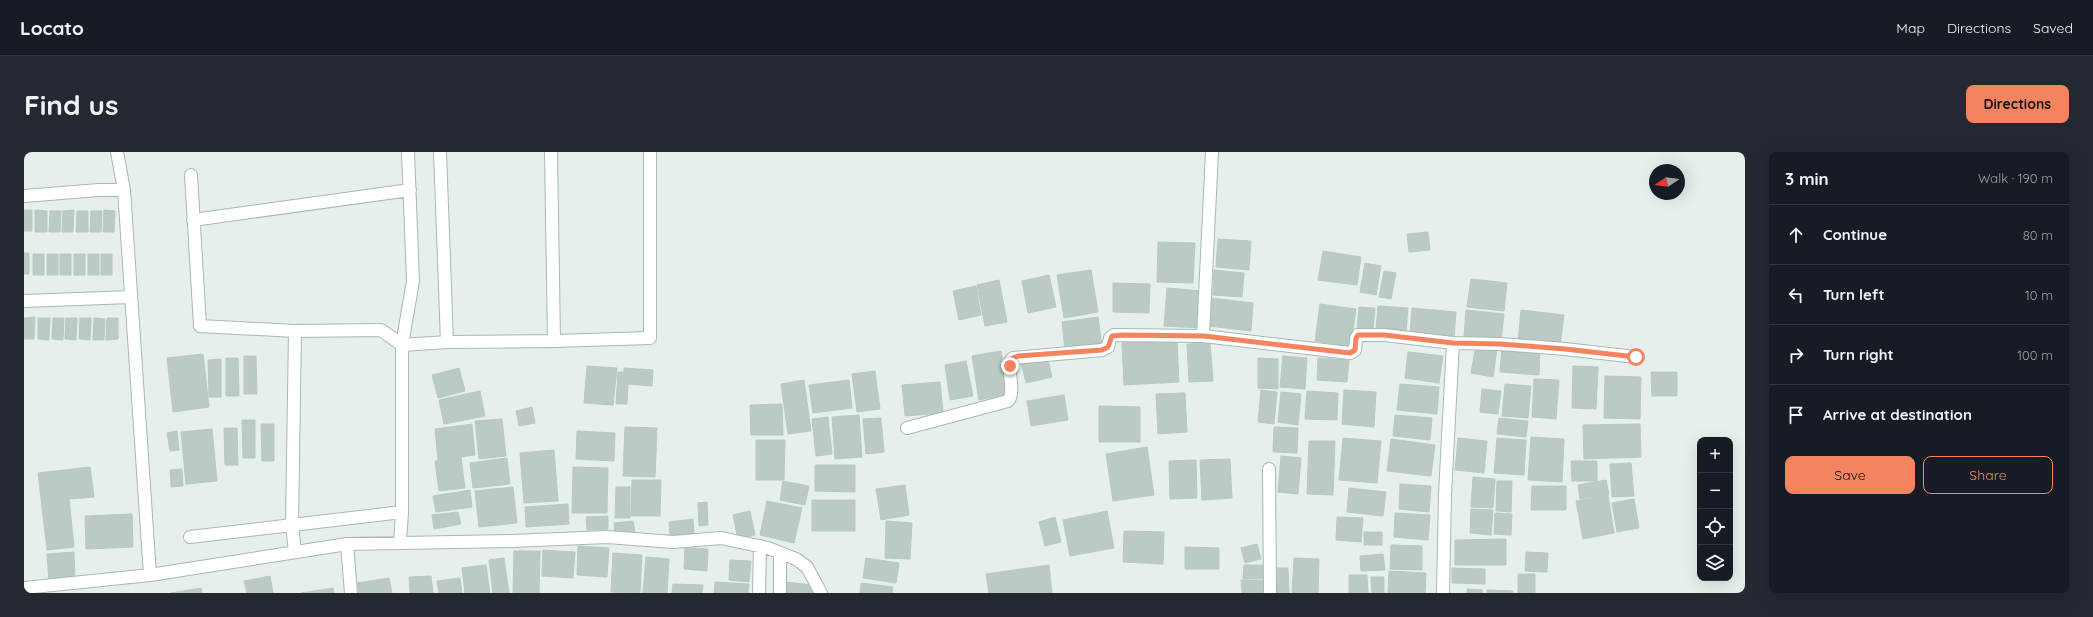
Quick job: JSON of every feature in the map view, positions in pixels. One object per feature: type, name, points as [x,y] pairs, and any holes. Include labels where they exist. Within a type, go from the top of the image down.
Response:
[{"type":"street","points":[[117,152],[124,190],[150,575]]},
{"type":"street","points":[[400,542],[402,512],[402,345],[414,281],[408,152]]},
{"type":"street","points":[[440,152],[447,342]]},
{"type":"street","points":[[552,152],[554,341]]},
{"type":"street","points":[[191,175],[200,326],[295,331],[381,330],[402,345],[447,342],[650,338],[650,152]]},
{"type":"street","points":[[1204,336],[1212,152]]},
{"type":"street","points":[[24,196],[124,190]]},
{"type":"street","points":[[193,220],[410,190]]},
{"type":"street","points":[[24,301],[131,297]]},
{"type":"street","points":[[295,331],[292,525],[295,552]]},
{"type":"street","points":[[907,428],[1008,401],[1011,396],[1010,361],[1016,357],[1102,350],[1108,347],[1110,338],[1114,335],[1204,336],[1350,353],[1355,350],[1356,338],[1360,334],[1384,335],[1453,343],[1558,348],[1636,357]]},
{"type":"street","points":[[1443,593],[1445,494],[1453,343]]},
{"type":"street","points":[[1269,469],[1270,593]]},
{"type":"street","points":[[190,537],[402,512]]},
{"type":"street","points":[[24,588],[102,587],[150,575],[347,544],[511,541],[607,537],[673,542],[721,538],[760,546],[796,559],[807,568],[820,593]]},
{"type":"street","points":[[347,544],[351,593]]},
{"type":"street","points":[[759,593],[760,546]]},
{"type":"street","points":[[780,553],[780,593]]},
{"type":"building","points":[[24,210],[32,210],[32,231],[24,231]]},
{"type":"building","points":[[35,210],[47,211],[47,232],[35,232]]},
{"type":"building","points":[[74,210],[73,232],[62,232],[63,211]]},
{"type":"building","points":[[104,210],[115,211],[114,232],[103,232]]},
{"type":"building","points":[[50,211],[61,211],[60,232],[49,232]]},
{"type":"building","points":[[77,211],[88,211],[88,232],[76,232]]},
{"type":"building","points":[[91,211],[102,211],[101,232],[90,232]]},
{"type":"building","points":[[1428,232],[1430,250],[1409,252],[1407,234]]},
{"type":"building","points":[[1218,239],[1251,241],[1249,270],[1216,267]]},
{"type":"building","points":[[1158,242],[1195,243],[1193,283],[1157,282]]},
{"type":"building","points":[[1323,251],[1361,257],[1357,285],[1318,280]]},
{"type":"building","points":[[24,253],[29,253],[29,274],[24,274]]},
{"type":"building","points":[[33,254],[44,254],[44,275],[33,275]]},
{"type":"building","points":[[47,254],[58,254],[58,275],[47,275]]},
{"type":"building","points":[[60,254],[71,254],[71,275],[60,275]]},
{"type":"building","points":[[74,254],[85,254],[85,275],[74,275]]},
{"type":"building","points":[[88,254],[99,254],[99,275],[88,275]]},
{"type":"building","points":[[101,254],[112,254],[112,275],[101,275]]},
{"type":"building","points":[[1365,263],[1381,266],[1376,295],[1360,292]]},
{"type":"building","points":[[1091,270],[1098,312],[1064,318],[1057,275]]},
{"type":"building","points":[[1214,270],[1244,273],[1242,297],[1213,295]]},
{"type":"building","points":[[1384,271],[1396,273],[1391,299],[1379,297]]},
{"type":"building","points":[[1049,275],[1056,307],[1028,313],[1022,281]]},
{"type":"building","points":[[1471,279],[1507,283],[1504,311],[1467,307]]},
{"type":"building","points":[[999,280],[1007,322],[985,326],[977,285]]},
{"type":"building","points":[[1113,283],[1150,284],[1149,313],[1113,312]]},
{"type":"building","points":[[976,286],[981,315],[959,320],[953,291]]},
{"type":"building","points":[[1167,288],[1203,291],[1201,328],[1164,326]]},
{"type":"building","points":[[1211,298],[1253,303],[1251,331],[1208,326]]},
{"type":"building","points":[[1320,304],[1356,309],[1351,346],[1315,341]]},
{"type":"building","points":[[1378,306],[1408,308],[1406,332],[1376,330]]},
{"type":"building","points":[[1359,307],[1375,308],[1373,330],[1357,329]]},
{"type":"building","points":[[1412,308],[1456,312],[1454,338],[1410,334]]},
{"type":"building","points":[[1466,310],[1504,314],[1501,341],[1464,337]]},
{"type":"building","points":[[1521,310],[1564,315],[1560,346],[1518,341]]},
{"type":"building","points":[[35,317],[34,339],[24,339],[24,318]]},
{"type":"building","points":[[1098,317],[1102,347],[1065,351],[1062,322]]},
{"type":"building","points":[[38,318],[50,318],[49,340],[38,339]]},
{"type":"building","points":[[53,318],[64,318],[63,340],[52,339]]},
{"type":"building","points":[[66,318],[77,318],[76,340],[65,339]]},
{"type":"building","points":[[80,318],[91,318],[90,340],[79,339]]},
{"type":"building","points":[[94,318],[105,319],[104,340],[93,340]]},
{"type":"building","points":[[107,318],[118,318],[118,339],[106,340]]},
{"type":"building","points":[[1177,341],[1179,382],[1124,385],[1122,343]]},
{"type":"building","points":[[1210,343],[1213,381],[1189,382],[1187,344]]},
{"type":"building","points":[[1476,346],[1497,349],[1493,377],[1471,373]]},
{"type":"building","points":[[1502,347],[1540,350],[1539,375],[1500,372]]},
{"type":"building","points":[[1001,351],[1008,394],[979,400],[972,356]]},
{"type":"building","points":[[1408,352],[1443,356],[1439,383],[1405,378]]},
{"type":"building","points":[[203,354],[209,407],[173,412],[167,358]]},
{"type":"building","points":[[1047,355],[1052,377],[1026,383],[1021,361]]},
{"type":"building","points":[[244,356],[256,356],[257,394],[244,394]]},
{"type":"building","points":[[1283,356],[1307,358],[1305,389],[1280,387]]},
{"type":"building","points":[[226,358],[238,358],[239,396],[226,396]]},
{"type":"building","points":[[1258,358],[1278,359],[1278,389],[1258,388]]},
{"type":"building","points":[[1318,358],[1349,360],[1347,382],[1317,380]]},
{"type":"building","points":[[221,359],[221,397],[209,397],[208,360]]},
{"type":"building","points":[[966,361],[973,396],[950,400],[945,365]]},
{"type":"building","points":[[587,366],[617,368],[613,405],[584,403]]},
{"type":"building","points":[[1573,366],[1598,367],[1596,409],[1572,408]]},
{"type":"building","points":[[459,368],[465,391],[438,398],[432,375]]},
{"type":"building","points":[[624,368],[653,370],[652,386],[628,384],[627,404],[616,404],[618,372],[624,372]]},
{"type":"building","points":[[875,371],[880,409],[857,412],[852,374]]},
{"type":"building","points":[[1651,372],[1677,372],[1677,396],[1652,396]]},
{"type":"building","points":[[1605,376],[1641,377],[1640,419],[1604,418]]},
{"type":"building","points":[[1534,379],[1559,380],[1556,419],[1532,417]]},
{"type":"building","points":[[804,380],[811,431],[788,434],[781,384]]},
{"type":"building","points":[[849,380],[852,408],[813,413],[809,385]]},
{"type":"building","points":[[940,382],[943,413],[905,416],[902,385]]},
{"type":"building","points":[[1400,384],[1439,387],[1437,414],[1397,410]]},
{"type":"building","points":[[1505,384],[1531,386],[1528,418],[1502,416]]},
{"type":"building","points":[[1482,389],[1501,391],[1498,414],[1480,412]]},
{"type":"building","points":[[1261,390],[1277,392],[1274,424],[1258,422]]},
{"type":"building","points":[[1344,390],[1376,392],[1374,427],[1342,424]]},
{"type":"building","points":[[480,391],[485,416],[444,424],[439,400]]},
{"type":"building","points":[[1307,391],[1338,393],[1337,420],[1305,419]]},
{"type":"building","points":[[1281,392],[1301,394],[1298,425],[1278,422]]},
{"type":"building","points":[[1185,393],[1187,432],[1158,434],[1156,394]]},
{"type":"building","points":[[1064,395],[1068,420],[1031,426],[1027,401]]},
{"type":"building","points":[[782,404],[783,435],[751,435],[750,405]]},
{"type":"building","points":[[1099,406],[1140,407],[1140,442],[1099,442]]},
{"type":"building","points":[[532,407],[535,423],[519,426],[516,411]]},
{"type":"building","points":[[859,415],[862,457],[835,459],[832,417]]},
{"type":"building","points":[[1395,415],[1432,418],[1430,440],[1393,436]]},
{"type":"building","points":[[828,417],[832,454],[816,456],[812,419]]},
{"type":"building","points":[[881,418],[884,452],[866,454],[863,419]]},
{"type":"building","points":[[1499,418],[1528,421],[1526,437],[1497,434]]},
{"type":"building","points":[[502,419],[506,456],[479,459],[475,421]]},
{"type":"building","points":[[242,420],[255,420],[255,458],[243,458]]},
{"type":"building","points":[[261,424],[274,424],[274,461],[262,461]]},
{"type":"building","points":[[472,424],[475,455],[438,460],[435,429]]},
{"type":"building","points":[[1640,424],[1641,457],[1584,459],[1583,425]]},
{"type":"building","points":[[625,427],[657,428],[655,477],[623,476]]},
{"type":"building","points":[[1274,427],[1298,428],[1297,453],[1273,452]]},
{"type":"building","points":[[224,428],[237,428],[238,465],[225,465]]},
{"type":"building","points":[[212,429],[217,481],[186,484],[181,432]]},
{"type":"building","points":[[177,431],[179,450],[170,451],[167,433]]},
{"type":"building","points":[[577,431],[615,433],[614,461],[576,459]]},
{"type":"building","points":[[1531,437],[1564,439],[1562,482],[1528,480]]},
{"type":"building","points":[[1343,438],[1381,441],[1377,483],[1339,480]]},
{"type":"building","points":[[1458,438],[1487,441],[1484,473],[1455,470]]},
{"type":"building","points":[[1497,438],[1526,440],[1524,475],[1494,473]]},
{"type":"building","points":[[1391,439],[1435,445],[1431,476],[1387,471]]},
{"type":"building","points":[[756,440],[785,440],[784,480],[756,480]]},
{"type":"building","points":[[1309,441],[1335,441],[1333,495],[1307,494]]},
{"type":"building","points":[[1147,447],[1154,495],[1113,501],[1106,454]]},
{"type":"building","points":[[554,450],[558,501],[524,503],[520,453]]},
{"type":"building","points":[[1281,456],[1301,458],[1298,494],[1278,492]]},
{"type":"building","points":[[461,457],[465,488],[439,491],[435,461]]},
{"type":"building","points":[[507,458],[510,484],[473,488],[470,463]]},
{"type":"building","points":[[1230,459],[1232,498],[1202,500],[1200,460]]},
{"type":"building","points":[[1196,460],[1197,498],[1170,499],[1169,461]]},
{"type":"building","points":[[1571,461],[1597,461],[1597,481],[1572,481]]},
{"type":"building","points":[[1631,463],[1634,496],[1612,497],[1610,464]]},
{"type":"building","points":[[815,465],[855,465],[855,492],[815,491]]},
{"type":"building","points":[[90,467],[94,497],[69,499],[74,547],[47,550],[38,473]]},
{"type":"building","points":[[573,467],[608,468],[607,513],[572,513]]},
{"type":"building","points":[[182,469],[183,486],[171,487],[170,470]]},
{"type":"building","points":[[1473,477],[1495,479],[1493,508],[1471,507]]},
{"type":"building","points":[[632,480],[661,480],[660,516],[631,516]]},
{"type":"building","points":[[1606,480],[1609,494],[1580,499],[1578,485]]},
{"type":"building","points":[[783,481],[809,486],[805,505],[780,500]]},
{"type":"building","points":[[1497,481],[1512,481],[1511,512],[1496,511]]},
{"type":"building","points":[[1400,484],[1431,486],[1429,512],[1399,509]]},
{"type":"building","points":[[905,485],[909,515],[881,520],[876,489]]},
{"type":"building","points":[[1532,486],[1566,486],[1566,510],[1531,510]]},
{"type":"building","points":[[513,487],[517,523],[479,527],[475,491]]},
{"type":"building","points":[[616,487],[630,487],[630,518],[615,518]]},
{"type":"building","points":[[1349,488],[1386,492],[1383,516],[1347,512]]},
{"type":"building","points":[[470,490],[472,507],[436,512],[433,496]]},
{"type":"building","points":[[1608,495],[1614,533],[1583,539],[1576,501]]},
{"type":"building","points":[[1634,499],[1639,528],[1617,532],[1612,503]]},
{"type":"building","points":[[812,500],[855,500],[855,531],[812,531]]},
{"type":"building","points":[[767,501],[802,508],[794,543],[760,535]]},
{"type":"building","points":[[707,502],[708,525],[699,526],[698,503]]},
{"type":"building","points":[[568,504],[569,524],[526,527],[525,507]]},
{"type":"building","points":[[1471,509],[1493,510],[1491,535],[1470,533]]},
{"type":"building","points":[[750,511],[755,535],[738,539],[733,515]]},
{"type":"building","points":[[1107,511],[1114,548],[1070,556],[1063,520]]},
{"type":"building","points":[[458,512],[461,524],[434,529],[432,515]]},
{"type":"building","points":[[1395,513],[1430,515],[1428,540],[1394,537]]},
{"type":"building","points":[[1495,513],[1512,514],[1511,535],[1494,534]]},
{"type":"building","points":[[132,514],[133,547],[86,549],[85,516]]},
{"type":"building","points":[[608,516],[608,529],[587,530],[586,517]]},
{"type":"building","points":[[1055,517],[1061,542],[1045,546],[1039,522]]},
{"type":"building","points":[[1337,517],[1363,518],[1361,542],[1336,540]]},
{"type":"building","points":[[693,519],[694,535],[670,537],[669,522]]},
{"type":"building","points":[[633,521],[635,533],[615,535],[614,523]]},
{"type":"building","points":[[886,521],[912,523],[910,559],[885,558]]},
{"type":"building","points":[[1124,531],[1164,532],[1163,564],[1123,562]]},
{"type":"building","points":[[1364,532],[1382,532],[1382,545],[1364,545]]},
{"type":"building","points":[[1506,539],[1506,565],[1455,565],[1455,540]]},
{"type":"building","points":[[1257,544],[1261,559],[1245,563],[1241,548]]},
{"type":"building","points":[[1391,545],[1422,546],[1422,570],[1390,569]]},
{"type":"building","points":[[578,546],[609,548],[607,577],[577,575]]},
{"type":"building","points":[[1185,547],[1219,548],[1219,569],[1185,569]]},
{"type":"building","points":[[685,548],[708,549],[707,571],[684,569]]},
{"type":"building","points":[[543,550],[575,552],[573,578],[542,576]]},
{"type":"building","points":[[514,551],[540,551],[539,593],[513,593]]},
{"type":"building","points":[[74,552],[75,581],[49,583],[47,554]]},
{"type":"building","points":[[1526,552],[1548,553],[1547,572],[1525,571]]},
{"type":"building","points":[[613,553],[642,555],[640,593],[611,592]]},
{"type":"building","points":[[1383,554],[1385,570],[1361,571],[1360,556]]},
{"type":"building","points":[[646,557],[669,559],[667,593],[643,593]]},
{"type":"building","points":[[504,558],[509,593],[493,593],[489,560]]},
{"type":"building","points":[[866,558],[899,563],[896,583],[863,578]]},
{"type":"building","points":[[1294,558],[1319,559],[1318,593],[1292,593]]},
{"type":"building","points":[[730,560],[751,561],[749,582],[729,580]]},
{"type":"building","points":[[486,565],[490,593],[465,593],[462,568]]},
{"type":"building","points":[[1049,565],[1052,593],[989,593],[986,574]]},
{"type":"building","points":[[1244,565],[1267,565],[1267,579],[1243,579]]},
{"type":"building","points":[[1274,568],[1288,568],[1289,593],[1275,593]]},
{"type":"building","points":[[1452,568],[1485,569],[1485,584],[1452,583]]},
{"type":"building","points":[[1389,571],[1426,573],[1425,593],[1388,593]]},
{"type":"building","points":[[1518,574],[1535,574],[1535,593],[1518,593]]},
{"type":"building","points":[[1349,575],[1367,575],[1368,593],[1349,593]]},
{"type":"building","points":[[270,576],[273,593],[247,593],[244,581]]},
{"type":"building","points":[[431,576],[433,593],[410,593],[409,577]]},
{"type":"building","points":[[1371,577],[1384,577],[1384,593],[1372,593]]},
{"type":"building","points":[[389,578],[392,593],[359,593],[357,583]]},
{"type":"building","points":[[460,578],[462,593],[439,593],[437,581]]},
{"type":"building","points":[[1241,580],[1267,581],[1267,593],[1242,593]]},
{"type":"building","points":[[715,582],[749,584],[748,593],[714,593]]},
{"type":"building","points":[[785,582],[813,585],[812,593],[784,593]]},
{"type":"building","points":[[861,583],[893,587],[892,593],[860,593]]},
{"type":"building","points":[[673,584],[703,585],[702,593],[672,593]]},
{"type":"building","points":[[201,588],[202,593],[171,593]]},
{"type":"building","points":[[333,588],[334,593],[301,593]]},
{"type":"building","points":[[1467,589],[1482,590],[1482,593],[1467,593]]},
{"type":"building","points":[[1487,590],[1513,591],[1513,593],[1487,593]]},
{"type":"route","points":[[1010,366],[1011,359],[1018,356],[1102,350],[1108,347],[1110,338],[1114,335],[1204,336],[1350,353],[1356,348],[1356,338],[1358,335],[1362,334],[1453,343],[1500,344],[1565,349],[1636,357]]}]
